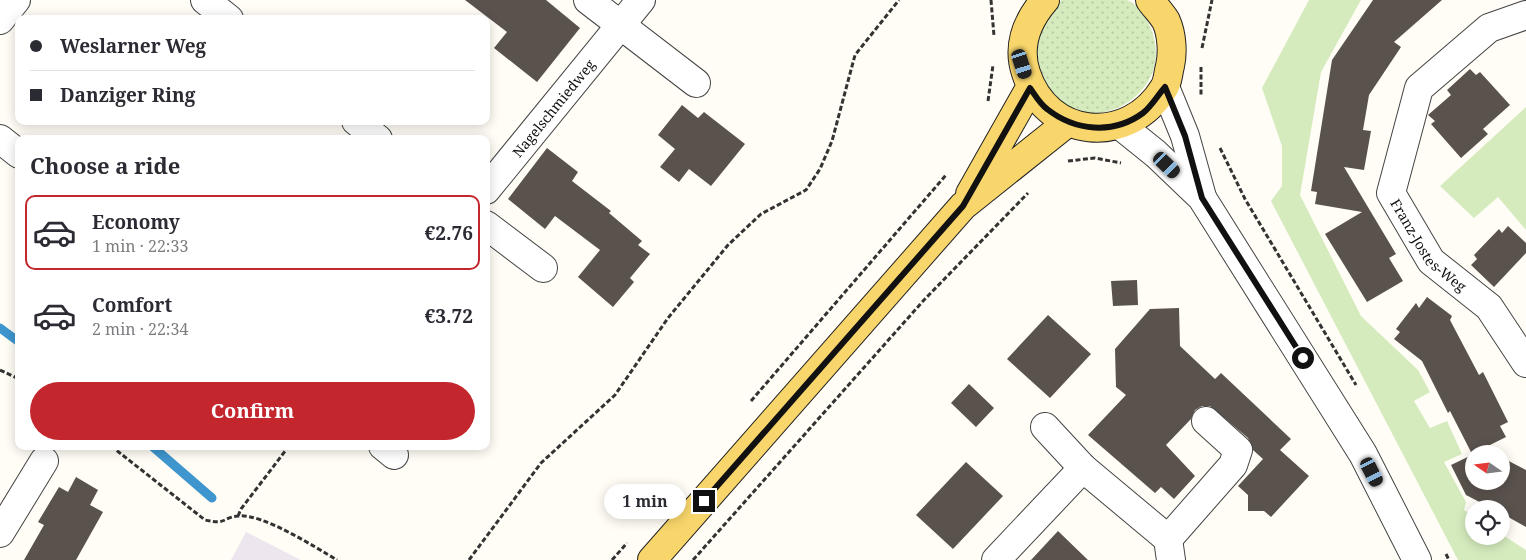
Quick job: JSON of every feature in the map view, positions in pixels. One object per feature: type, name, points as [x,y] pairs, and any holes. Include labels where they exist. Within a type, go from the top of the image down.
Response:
[{"type":"main road","points":[[1033,5],[1023,38],[1022,64],[1030,88],[1045,108],[1067,123],[1093,129],[1120,125],[1144,113],[1165,87],[1173,55],[1172,11],[1150,0]]},
{"type":"main road","points":[[963,206],[1030,88]]},
{"type":"main road","points":[[652,560],[963,206],[1067,123]]},
{"type":"street","points":[[0,20],[16,0]]},
{"type":"street","points":[[205,0],[224,15]]},
{"type":"street","points":[[588,0],[696,83]]},
{"type":"street","name":"Nagelschmiedweg","points":[[490,185],[641,0]]},
{"type":"street","name":"Franz-Jostes-Weg","points":[[1526,15],[1489,28],[1419,88],[1391,193],[1431,261],[1489,307],[1526,363]]},
{"type":"street","points":[[1165,87],[1185,136],[1202,198]]},
{"type":"street","points":[[361,125],[373,135]]},
{"type":"street","points":[[1120,125],[1156,154],[1202,198],[1364,454],[1417,560]]},
{"type":"street","points":[[0,139],[15,151]]},
{"type":"street","points":[[490,228],[543,268]]},
{"type":"street","points":[[1044,427],[1083,468],[1170,549],[1233,465],[1238,450],[1206,421]]},
{"type":"street","points":[[0,533],[44,461]]},
{"type":"street","points":[[996,560],[1083,468]]},
{"type":"path","points":[[469,560],[541,463],[615,396],[668,318],[728,245],[761,214],[806,190],[820,169],[832,141],[854,55],[898,0]]},
{"type":"path","points":[[991,0],[994,44]]},
{"type":"path","points":[[1208,0],[1211,2],[1212,0]]},
{"type":"path","points":[[987,105],[994,63]]},
{"type":"path","points":[[750,402],[948,171]]},
{"type":"path","points":[[693,560],[924,300],[1032,190]]},
{"type":"path","points":[[0,370],[15,377]]},
{"type":"path","points":[[116,450],[205,520],[220,524],[238,516],[265,521],[337,560]]},
{"type":"path","points":[[238,516],[240,509],[286,450]]},
{"type":"path","points":[[612,560],[632,538]]},
{"type":"shaded area","points":[[246,532],[301,560],[231,560]]},
{"type":"green space","points":[[1062,0],[1127,0],[1137,7],[1147,20],[1156,49],[1154,68],[1145,86],[1120,107],[1106,112],[1077,111],[1064,105],[1052,95],[1040,78],[1034,59],[1035,47],[1048,15]]},
{"type":"green space","points":[[1309,0],[1361,0],[1321,72],[1300,195],[1361,316],[1418,370],[1430,392],[1414,401],[1430,428],[1447,421],[1462,454],[1444,462],[1465,500],[1465,545],[1510,545],[1510,540],[1526,550],[1526,560],[1458,560],[1271,201],[1282,186],[1282,146],[1262,88]]},
{"type":"green space","points":[[1526,107],[1526,230],[1498,197],[1474,218],[1440,186]]},
{"type":"building","points":[[465,0],[546,0],[580,28],[537,82],[494,48],[507,32],[490,19],[490,15],[485,15]]},
{"type":"building","points":[[1373,0],[1442,0],[1394,42],[1401,47],[1369,95],[1363,130],[1371,131],[1364,170],[1344,167],[1396,254],[1389,258],[1403,281],[1367,302],[1325,234],[1362,212],[1315,204],[1317,192],[1311,191],[1332,60]]},
{"type":"building","points":[[1470,69],[1476,75],[1480,72],[1510,105],[1483,129],[1488,134],[1461,158],[1431,124],[1435,121],[1428,115],[1451,95],[1447,90]]},
{"type":"building","points":[[682,105],[698,118],[704,112],[745,144],[711,186],[689,169],[679,182],[660,167],[675,149],[658,135]]},
{"type":"building","points":[[547,148],[578,172],[572,181],[611,211],[609,213],[642,241],[638,245],[650,254],[630,278],[634,282],[613,307],[578,277],[600,250],[555,216],[545,229],[508,199]]},
{"type":"building","points":[[1508,226],[1526,243],[1526,253],[1494,287],[1471,265],[1477,259],[1474,255],[1499,229],[1502,233]]},
{"type":"building","points":[[1137,280],[1138,305],[1113,306],[1111,281]]},
{"type":"building","points":[[1427,297],[1452,316],[1450,320],[1479,375],[1483,372],[1508,422],[1500,426],[1506,437],[1490,445],[1467,445],[1450,411],[1448,413],[1422,361],[1394,339],[1400,332],[1396,329],[1416,303],[1419,308]]},
{"type":"building","points":[[1179,308],[1180,346],[1215,379],[1221,373],[1291,439],[1280,450],[1309,476],[1271,517],[1264,511],[1248,511],[1248,495],[1238,486],[1263,459],[1253,450],[1248,438],[1210,406],[1202,406],[1195,410],[1191,419],[1166,445],[1195,476],[1174,499],[1161,487],[1155,493],[1088,435],[1126,395],[1116,387],[1115,349],[1150,309]]},
{"type":"building","points":[[1048,315],[1091,354],[1050,398],[1007,359]]},
{"type":"building","points":[[969,384],[994,408],[976,427],[951,403]]},
{"type":"building","points":[[1465,458],[1465,490],[1510,490],[1510,462],[1526,470],[1526,527],[1510,518],[1510,500],[1476,500],[1466,495],[1451,465]]},
{"type":"building","points":[[966,462],[1003,496],[953,549],[916,515]]},
{"type":"building","points":[[76,477],[98,490],[90,505],[103,512],[76,560],[24,560],[44,525],[38,522],[59,487],[68,492]]},
{"type":"building","points":[[1058,531],[1088,560],[1031,560]]},
{"type":"waterway","points":[[0,328],[15,339]]},
{"type":"waterway","points":[[157,450],[212,498]]},
{"type":"route","points":[[704,501],[963,206],[1030,88],[1045,108],[1067,123],[1093,129],[1120,125],[1144,113],[1165,87],[1185,136],[1202,198],[1303,358]]}]
